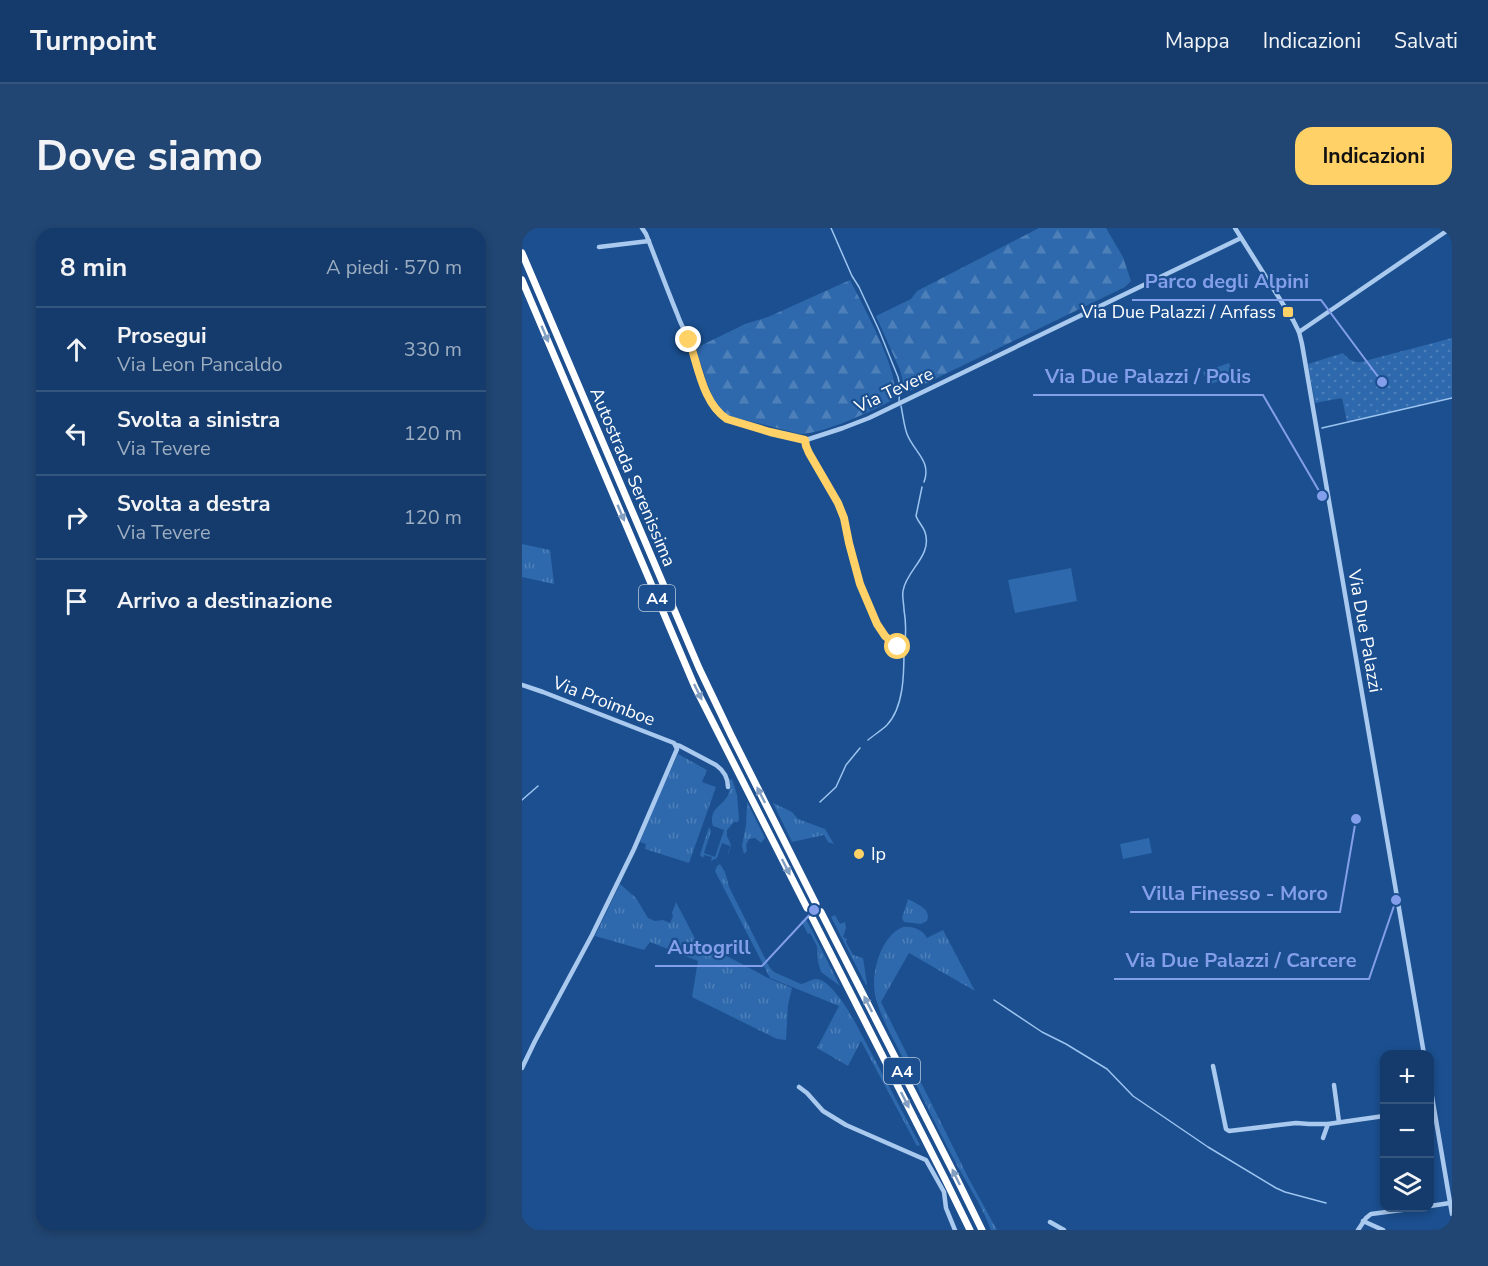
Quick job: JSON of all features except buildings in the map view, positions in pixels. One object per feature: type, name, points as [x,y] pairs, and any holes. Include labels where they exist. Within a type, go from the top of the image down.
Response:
[{"type":"highway","name":"Autostrada Serenissima","points":[[522,253],[699,668],[730,735],[816,903]]},
{"type":"highway","name":"Autostrada Serenissima","points":[[522,280],[695,687],[807,908]]},
{"type":"highway","name":"A4","points":[[821,912],[982,1230]]},
{"type":"highway","name":"A4","points":[[812,917],[970,1230]]},
{"type":"street","name":"Via Tevere","points":[[642,228],[689,340],[702,383],[717,410],[727,419],[805,440],[869,418],[1241,238]]},
{"type":"street","name":"Via Due Palazzi","points":[[1235,228],[1283,303],[1299,332],[1302,344],[1423,1050]]},
{"type":"street","points":[[1299,332],[1450,228]]},
{"type":"street","points":[[599,247],[649,241]]},
{"type":"street","points":[[805,440],[809,453],[838,503],[844,518],[860,584],[877,624],[885,636],[898,647]]},
{"type":"street","name":"Via Proimboe","points":[[522,685],[680,746],[720,768],[728,787]]},
{"type":"street","points":[[522,1068],[592,936],[629,859],[677,749],[676,745]]},
{"type":"street","points":[[1213,1066],[1226,1129],[1229,1131],[1296,1123],[1328,1124],[1380,1117]]},
{"type":"street","points":[[1334,1085],[1340,1122]]},
{"type":"street","points":[[799,1087],[823,1110],[846,1125],[926,1160],[944,1192],[946,1208],[955,1230]]},
{"type":"street","points":[[1434,1120],[1452,1214]]},
{"type":"street","points":[[1323,1138],[1328,1124]]},
{"type":"street","points":[[1434,1205],[1450,1203]]},
{"type":"street","points":[[1358,1230],[1371,1214],[1386,1212]]},
{"type":"street","points":[[1364,1221],[1383,1230]]},
{"type":"street","points":[[1050,1222],[1064,1230]]},
{"type":"green space","points":[[1039,228],[1106,228],[1123,257],[1131,281],[1125,287],[906,393],[900,370],[876,316],[911,299],[917,291]]},
{"type":"green space","points":[[850,280],[887,357],[895,388],[894,399],[834,426],[800,434],[724,413],[711,392],[696,348],[745,324],[768,317]]},
{"type":"green space","points":[[1452,338],[1452,398],[1347,422],[1342,398],[1315,403],[1308,364],[1343,353],[1355,362],[1361,362]]},
{"type":"green space","points":[[1229,363],[1234,376],[1208,385],[1203,372]]},
{"type":"green space","points":[[522,544],[550,550],[554,584],[522,577]]},
{"type":"green space","points":[[1071,568],[1077,601],[1015,613],[1008,580]]},
{"type":"green space","points":[[678,754],[707,770],[702,782],[716,787],[689,863],[645,849],[646,844],[640,842]]},
{"type":"green space","points":[[732,779],[737,795],[739,819],[727,830],[731,845],[727,858],[730,846],[722,843],[717,858],[711,861],[712,857],[704,855],[703,858],[700,855],[709,827],[711,831],[704,853],[715,857],[724,830],[713,826],[713,815],[726,799]]},
{"type":"green space","points":[[747,802],[765,838],[761,843],[755,838],[749,839],[746,845],[747,851],[744,854],[742,846]]},
{"type":"green space","points":[[773,803],[792,812],[798,819],[825,829],[834,844],[828,842],[824,835],[792,842]]},
{"type":"green space","points":[[1149,838],[1152,853],[1123,859],[1120,844]]},
{"type":"green space","points":[[720,864],[729,887],[770,968],[801,984],[815,979],[820,980],[832,989],[843,1003],[920,1145],[917,1146],[861,1041],[848,1066],[817,1048],[839,1006],[770,978],[715,871]]},
{"type":"green space","points":[[620,884],[636,898],[648,918],[670,923],[676,902],[701,950],[720,950],[723,954],[768,978],[792,988],[788,1005],[786,1040],[777,1039],[692,997],[698,961],[650,942],[644,950],[595,936]]},
{"type":"green space","points":[[908,899],[926,910],[927,921],[921,924],[904,922],[902,918]]},
{"type":"green space","points":[[835,915],[840,924],[845,922],[843,937],[847,939],[846,942],[853,955],[863,958],[866,985],[831,917]]},
{"type":"green space","points":[[806,919],[840,986],[821,972],[817,946],[801,921]]},
{"type":"green space","points":[[903,927],[917,929],[927,938],[943,930],[975,991],[909,953],[881,1002],[969,1179],[997,1230],[991,1230],[887,1027],[877,1003],[874,977],[879,956],[888,938]]},
{"type":"waterway","points":[[831,228],[879,330],[898,377],[899,401]]},
{"type":"waterway","points":[[1322,428],[1452,398]]},
{"type":"waterway","points":[[901,406],[907,434],[926,468],[924,482]]},
{"type":"waterway","points":[[905,642],[903,591],[905,583],[922,556],[926,541],[924,530],[916,516],[922,487]]},
{"type":"waterway","points":[[868,740],[887,725],[897,709],[902,689],[904,650]]},
{"type":"waterway","points":[[820,802],[836,787],[846,765],[860,748]]},
{"type":"waterway","points":[[522,800],[538,786]]},
{"type":"waterway","points":[[994,1000],[1042,1032],[1107,1069],[1133,1096],[1208,1147],[1276,1188],[1326,1203]]},
{"type":"place","name":"Via Due Palazzi / Anfass","points":[[1288,312]]},
{"type":"place","name":"Parco degli Alpini","points":[[1382,382]]},
{"type":"place","name":"Via Due Palazzi / Polis","points":[[1322,496]]},
{"type":"place","name":"Villa Finesso - Moro","points":[[1356,819]]},
{"type":"place","name":"Ip","points":[[859,854]]},
{"type":"place","name":"Via Due Palazzi / Carcere","points":[[1396,900]]},
{"type":"place","name":"Autogrill","points":[[814,910]]},
{"type":"route","points":[[689,340],[706,393],[722,416],[770,432],[805,440],[809,453],[838,503],[844,518],[860,584],[877,624],[885,636],[898,647]]}]
